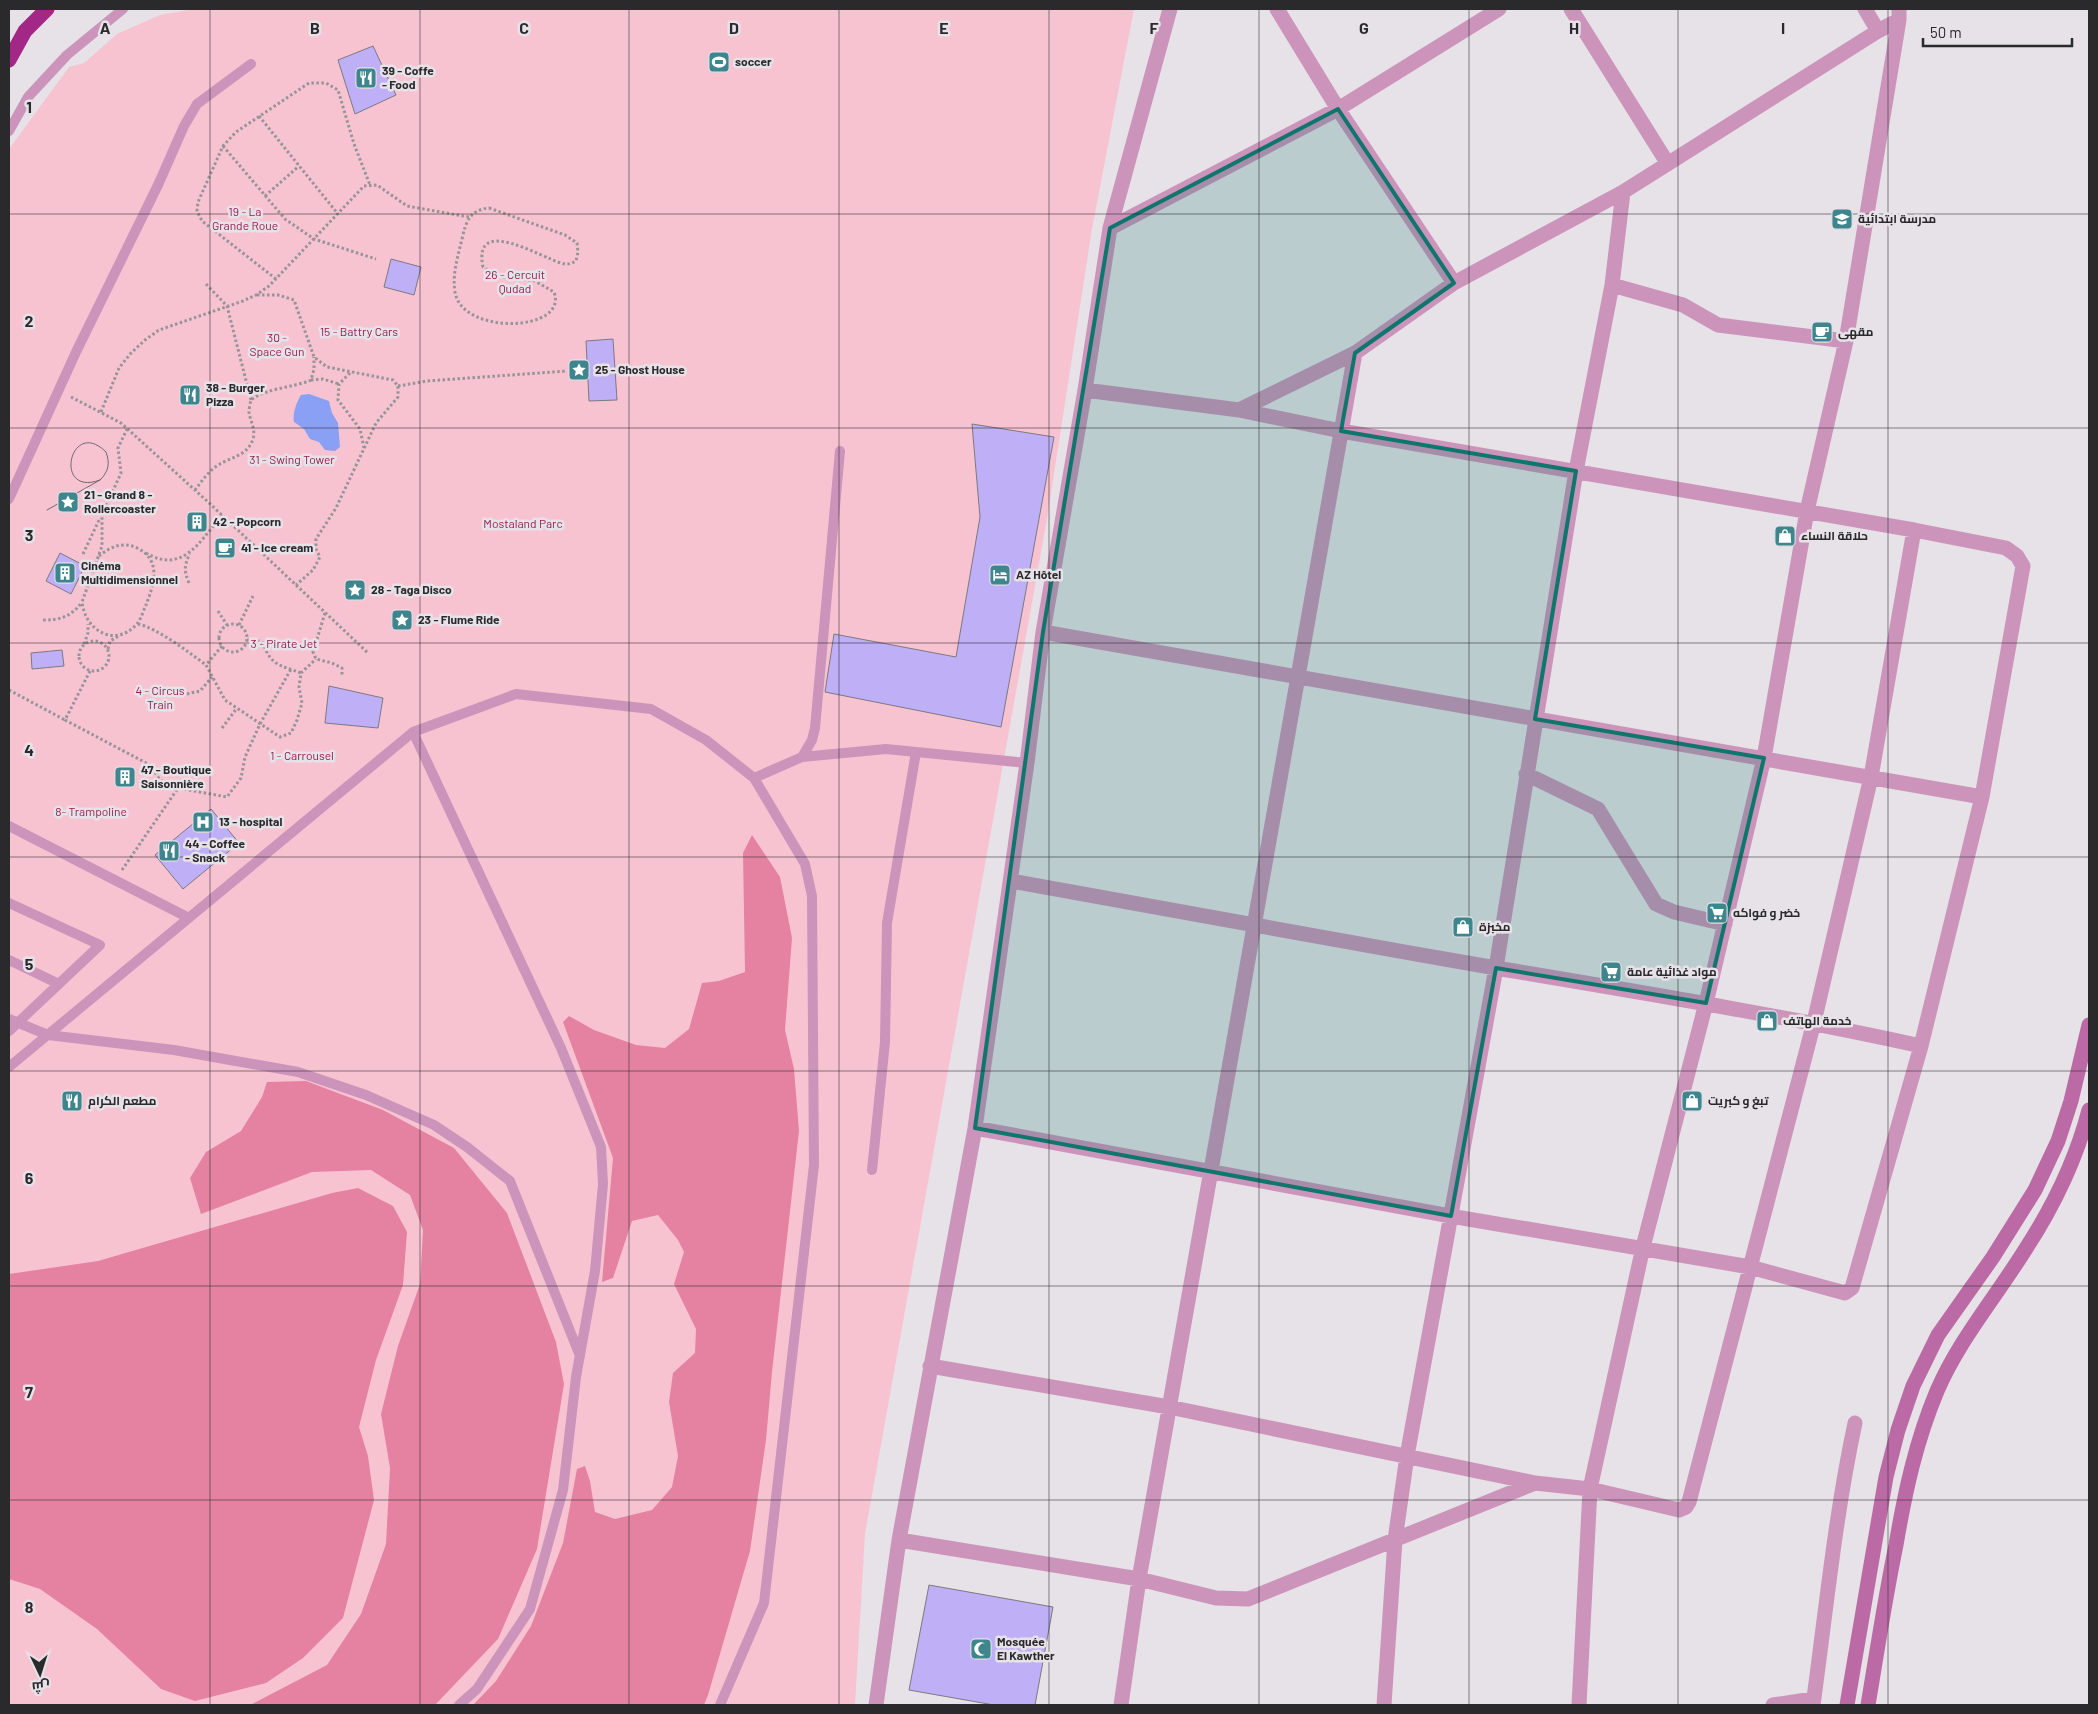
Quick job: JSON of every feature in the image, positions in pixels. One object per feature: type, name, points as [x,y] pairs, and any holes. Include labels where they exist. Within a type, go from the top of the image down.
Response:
[{"type":"highway","points":[[9,60],[25,31],[47,9]]},
{"type":"street","points":[[876,1705],[899,1540],[975,1128],[1011,881],[1043,632],[1085,390],[1110,228],[1170,9]]},
{"type":"street","points":[[1277,9],[1338,109],[1454,283]]},
{"type":"street","points":[[1110,228],[1338,109],[1499,9]]},
{"type":"street","points":[[1571,9],[1668,164]]},
{"type":"street","points":[[1865,9],[1878,31]]},
{"type":"street","points":[[1239,410],[1355,353],[1454,283],[1623,192],[1878,31],[1899,14]]},
{"type":"street","points":[[1578,1705],[1590,1488],[1643,1247],[1706,1003],[1764,758],[1807,511],[1846,341],[1899,14]]},
{"type":"street","points":[[1384,1705],[1395,1540],[1406,1456],[1496,968],[1576,471],[1612,285],[1623,192]]},
{"type":"street","points":[[1612,285],[1683,306],[1718,325],[1846,341]]},
{"type":"street","points":[[1121,1705],[1139,1579],[1355,353]]},
{"type":"street","points":[[975,1128],[1451,1216],[1643,1247],[1750,1267],[1845,1293],[1852,1288],[1921,1046],[1982,797],[2023,566],[2017,556],[2006,548],[1914,530],[1341,431],[1239,410],[1085,390]]},
{"type":"street","points":[[930,1366],[1169,1408],[1535,1483],[1590,1488],[1679,1510],[1686,1507],[1689,1502],[1814,1022],[1871,777],[1914,530]]},
{"type":"street","points":[[1043,632],[1298,679],[1982,797]]},
{"type":"street","points":[[1526,774],[1598,809],[1656,904],[1674,912],[1725,924]]},
{"type":"street","points":[[1011,881],[1254,926],[1814,1022],[1921,1046]]},
{"type":"street","points":[[1847,1705],[1886,1477],[1898,1430],[1910,1395],[1938,1335],[2036,1190],[2063,1125],[2089,1025]]},
{"type":"street","points":[[1868,1705],[1907,1485],[1918,1443],[1937,1392],[1956,1352],[2025,1251],[2053,1203],[2076,1155],[2089,1110]]},
{"type":"street","points":[[1773,1705],[1813,1702],[1842,1485],[1856,1423]]},
{"type":"street","points":[[899,1540],[1139,1579],[1216,1598],[1248,1599],[1535,1483]]},
{"type":"lane","points":[[9,131],[28,97],[67,55],[123,9]]},
{"type":"lane","points":[[9,499],[105,290],[158,185],[184,126],[197,104],[251,64]]},
{"type":"lane","points":[[802,756],[812,740],[816,728],[840,451]]},
{"type":"lane","points":[[9,1067],[413,732],[516,694],[651,709],[706,740],[754,778],[805,864],[812,896],[814,1165],[764,1603],[720,1705]]},
{"type":"lane","points":[[413,732],[561,1048],[600,1147],[603,1184],[596,1270],[580,1356],[563,1490],[530,1610],[477,1689],[459,1705]]},
{"type":"lane","points":[[754,778],[802,756],[886,749],[1027,763]]},
{"type":"lane","points":[[872,1170],[885,1042],[887,923],[916,752]]},
{"type":"lane","points":[[9,826],[189,918]]},
{"type":"lane","points":[[9,902],[100,945],[59,984],[13,1021],[9,1031]]},
{"type":"lane","points":[[9,960],[59,984]]},
{"type":"lane","points":[[13,1021],[48,1035],[174,1050],[298,1072],[366,1095],[434,1125],[468,1147],[510,1181],[580,1356]]},
{"type":"path","points":[[276,279],[202,221],[197,210],[198,202],[223,146],[236,132],[309,83],[326,82],[338,90],[354,144],[370,185]]},
{"type":"path","points":[[260,116],[338,214]]},
{"type":"path","points":[[223,146],[285,219],[314,239],[376,259]]},
{"type":"path","points":[[265,196],[299,166]]},
{"type":"path","points":[[101,412],[120,368],[131,353],[145,340],[159,330],[256,295],[276,279],[364,186],[370,185],[383,188],[406,206],[469,217]]},
{"type":"path","points":[[489,208],[565,235],[577,243],[576,261],[568,264],[560,263],[504,241],[492,242],[484,248],[481,256],[484,267],[497,276],[535,281],[549,288],[554,292],[557,300],[554,310],[540,319],[519,324],[496,324],[465,311],[455,293],[454,275],[465,226],[469,217],[472,213],[489,208]]},
{"type":"path","points":[[195,490],[208,474],[220,464],[236,458],[248,448],[254,438],[254,425],[249,411],[251,400],[227,306],[206,284]]},
{"type":"path","points":[[256,295],[278,295],[294,300],[314,357],[314,369],[311,380]]},
{"type":"path","points":[[296,585],[314,570],[320,557],[316,550],[316,539],[336,508],[376,423],[398,397],[398,386],[393,380],[327,367],[314,357]]},
{"type":"path","points":[[398,386],[567,371]]},
{"type":"path","points":[[350,373],[338,384],[338,400],[360,429],[364,448]]},
{"type":"path","points":[[251,400],[258,394],[311,380],[323,378],[338,384]]},
{"type":"path","points":[[59,391],[121,423],[368,653]]},
{"type":"path","points":[[83,554],[121,473],[118,448],[127,429]]},
{"type":"path","points":[[102,515],[102,546],[84,592],[83,612],[93,628],[102,633],[122,634]]},
{"type":"path","points":[[189,583],[184,572],[185,563],[190,553],[222,515]]},
{"type":"path","points":[[99,556],[106,550],[125,545],[164,561],[180,559],[190,553]]},
{"type":"path","points":[[87,621],[88,633],[78,656],[84,669],[97,672],[104,668],[109,656],[110,641],[138,624],[153,588],[154,568],[144,552]]},
{"type":"path","points":[[239,625],[253,596]]},
{"type":"path","points":[[43,620],[67,617],[82,602]]},
{"type":"path","points":[[218,611],[227,625]]},
{"type":"path","points":[[316,659],[313,652],[325,614]]},
{"type":"path","points":[[138,624],[147,626],[189,651],[206,665],[225,700],[280,737],[291,733],[302,704],[299,686],[301,673],[316,659]]},
{"type":"path","points":[[227,625],[239,625],[247,634],[247,640],[239,650],[227,650],[222,646],[219,635],[227,625]]},
{"type":"path","points":[[247,640],[256,640],[262,643],[274,664],[301,673]]},
{"type":"path","points":[[84,644],[90,641],[97,641],[108,649]]},
{"type":"path","points":[[206,665],[222,646]]},
{"type":"path","points":[[316,659],[342,668],[342,676]]},
{"type":"path","points":[[9,690],[150,764],[160,780],[178,788],[227,797],[241,778],[245,757],[260,724],[292,669]]},
{"type":"path","points":[[65,720],[90,671]]},
{"type":"path","points":[[182,695],[200,691],[212,677]]},
{"type":"path","points":[[222,728],[237,708]]},
{"type":"path","points":[[114,880],[178,788]]},
{"type":"highlighted area","points":[[1338,109],[1454,283],[1355,353],[1341,431],[1576,471],[1535,719],[1764,758],[1706,1003],[1496,968],[1451,1216],[975,1128],[1043,632],[1110,228]]},
{"type":"green space","name":"Mostaland Parc","points":[[194,9],[1134,9],[1092,229],[1047,519],[865,1534],[855,1705],[9,1705],[9,149],[69,67],[84,63],[117,34],[160,15]]},
{"type":"shaded area","points":[[752,835],[780,877],[792,938],[785,1030],[794,1069],[799,1131],[766,1440],[750,1551],[708,1695],[704,1705],[473,1705],[496,1681],[531,1626],[563,1543],[577,1469],[585,1466],[590,1481],[595,1512],[615,1519],[652,1510],[672,1487],[678,1456],[669,1402],[673,1373],[695,1353],[696,1329],[674,1284],[684,1252],[678,1240],[658,1215],[632,1221],[613,1278],[602,1282],[613,1158],[563,1022],[569,1016],[594,1030],[636,1045],[665,1048],[689,1029],[702,983],[719,981],[745,972],[743,853]]},
{"type":"shaded area","points":[[306,1081],[383,1110],[454,1148],[507,1213],[556,1342],[564,1384],[537,1549],[498,1639],[435,1705],[250,1705],[327,1665],[361,1614],[386,1544],[390,1468],[381,1414],[398,1346],[420,1284],[423,1230],[410,1195],[371,1170],[312,1172],[201,1214],[190,1178],[206,1152],[241,1131],[262,1097],[267,1082]]},
{"type":"shaded area","points":[[358,1188],[393,1206],[407,1232],[403,1285],[376,1360],[359,1427],[368,1456],[374,1500],[343,1618],[303,1658],[266,1683],[195,1701],[161,1689],[97,1629],[40,1589],[9,1579],[9,1274],[98,1261],[332,1193]]},
{"type":"water","points":[[309,394],[329,401],[332,413],[338,423],[340,447],[335,451],[325,450],[319,442],[310,439],[304,429],[294,422],[294,412],[299,398],[301,395]]},
{"type":"building","name":"39 - Coffe - Food","points":[[373,46],[396,95],[355,114],[338,60]]},
{"type":"building","points":[[391,259],[421,267],[414,295],[384,287]]},
{"type":"building","points":[[613,339],[617,400],[589,401],[586,341]]},
{"type":"building","name":"AZ Hôtel","points":[[972,424],[1054,437],[1001,727],[825,692],[834,634],[956,657],[980,517]]},
{"type":"building","name":"Cinéma Multidimensionnel","points":[[60,553],[85,566],[71,594],[46,581]]},
{"type":"building","points":[[62,650],[64,666],[32,669],[31,653]]},
{"type":"building","points":[[329,686],[383,698],[378,728],[325,723]]},
{"type":"building","points":[[211,809],[239,843],[183,889],[155,855]]},
{"type":"building","name":"Mosquée El Kawther","points":[[929,1585],[1053,1607],[1035,1705],[994,1705],[909,1690]]},
{"type":"tram line","points":[[47,510],[100,480],[107,470],[108,460],[106,452],[93,444],[83,444],[76,450],[72,459],[71,470],[76,478],[85,482],[100,480]]},
{"type":"place","name":"soccer","points":[[719,62]]},
{"type":"place","name":"39 - Coffe - Food","points":[[366,78]]},
{"type":"place","name":"مدرسة ابتدائية","points":[[1842,219]]},
{"type":"place","name":"مقهى","points":[[1822,332]]},
{"type":"place","name":"25 - Ghost House","points":[[579,370]]},
{"type":"place","name":"38 - Burger Pizza","points":[[190,395]]},
{"type":"place","name":"21 - Grand 8 - Rollercoaster","points":[[68,502]]},
{"type":"place","name":"42 - Popcorn","points":[[197,522]]},
{"type":"place","name":"حلاقة النساء","points":[[1785,536]]},
{"type":"place","name":"41 - Ice cream","points":[[225,548]]},
{"type":"place","name":"Cinéma Multidimensionnel","points":[[65,573]]},
{"type":"place","name":"AZ Hôtel","points":[[1000,575]]},
{"type":"place","name":"28 - Taga Disco","points":[[355,590]]},
{"type":"place","name":"23 - Flume Ride","points":[[402,620]]},
{"type":"place","name":"47 - Boutique Saisonnière","points":[[125,777]]},
{"type":"place","name":"13 - hospital","points":[[203,822]]},
{"type":"place","name":"44 - Coffee - Snack","points":[[169,851]]},
{"type":"place","name":"خضر و فواكه","points":[[1717,913]]},
{"type":"place","name":"مخبزة","points":[[1463,927]]},
{"type":"place","name":"مواد غذائية عامة","points":[[1611,972]]},
{"type":"place","name":"خدمة الهاتف","points":[[1767,1021]]},
{"type":"place","name":"مطعم الكرام","points":[[72,1101]]},
{"type":"place","name":"تبغ و كبريت","points":[[1692,1101]]},
{"type":"place","name":"Mosquée El Kawther","points":[[981,1649]]},
{"type":"park label","name":"19 - La Grande Roue","points":[[245,219]]},
{"type":"park label","name":"26 - Cercuit Qudad","points":[[515,282]]},
{"type":"park label","name":"15 - Battry Cars","points":[[359,332]]},
{"type":"park label","name":"30 - Space Gun","points":[[277,345]]},
{"type":"park label","name":"31 - Swing Tower","points":[[292,460]]},
{"type":"park label","name":"3 - Pirate Jet","points":[[284,644]]},
{"type":"park label","name":"4 - Circus Train","points":[[160,698]]},
{"type":"park label","name":"1 - Carrousel","points":[[302,756]]},
{"type":"park label","name":"8- Trampoline","points":[[91,812]]}]
